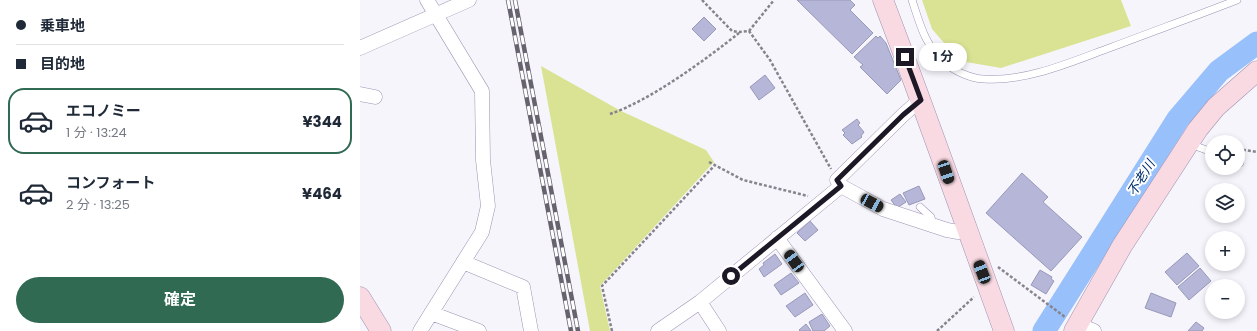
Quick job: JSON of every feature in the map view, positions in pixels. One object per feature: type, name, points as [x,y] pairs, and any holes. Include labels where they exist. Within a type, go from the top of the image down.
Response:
[{"type":"street","points":[[420,331],[482,232],[488,206],[483,160],[482,91],[427,0]]},
{"type":"street","points":[[360,48],[469,0]]},
{"type":"street","points":[[883,0],[921,100],[966,230],[1004,331]]},
{"type":"street","points":[[1078,326],[1130,234],[1188,143],[1216,107],[1253,74]]},
{"type":"street","points":[[360,94],[375,97]]},
{"type":"street","points":[[658,331],[700,302],[821,200],[903,115],[921,100]]},
{"type":"street","points":[[839,183],[883,209],[958,232],[966,230]]},
{"type":"street","points":[[777,238],[845,331]]},
{"type":"street","points":[[463,262],[523,286],[531,331]]},
{"type":"street","points":[[360,297],[381,331]]},
{"type":"street","points":[[700,302],[719,331]]},
{"type":"street","points":[[431,313],[479,331]]},
{"type":"lane","points":[[912,0],[925,39],[933,50],[946,64],[964,74],[983,80],[1008,78],[1047,71],[1237,0]]},
{"type":"lane","points":[[1188,143],[1205,149]]},
{"type":"lane","points":[[920,207],[931,217],[933,225]]},
{"type":"path","points":[[702,0],[729,28],[739,32],[749,31],[774,0]]},
{"type":"path","points":[[749,31],[770,60],[839,183]]},
{"type":"path","points":[[610,114],[627,108],[664,86],[739,32]]},
{"type":"path","points":[[1245,150],[1257,152]]},
{"type":"path","points":[[709,162],[743,180],[821,200]]},
{"type":"path","points":[[612,331],[602,286],[715,165]]},
{"type":"path","points":[[993,262],[1052,308],[1078,326]]},
{"type":"path","points":[[937,331],[967,302],[987,286]]},
{"type":"green space","points":[[922,0],[1121,0],[1131,26],[1001,68],[966,62],[951,51],[932,29]]},
{"type":"green space","points":[[541,66],[621,111],[706,150],[714,162],[600,286],[610,331],[590,331]]},
{"type":"building","points":[[797,0],[850,0],[855,5],[850,10],[873,33],[852,54]]},
{"type":"building","points":[[704,17],[716,29],[704,41],[692,29]]},
{"type":"building","points":[[876,36],[878,38],[880,36],[886,43],[901,80],[887,94],[860,67],[863,65],[854,57]]},
{"type":"building","points":[[765,75],[775,88],[759,100],[750,87]]},
{"type":"building","points":[[857,119],[860,123],[858,125],[864,132],[861,136],[862,137],[852,144],[843,135],[845,133],[842,130]]},
{"type":"building","points":[[1022,173],[1048,197],[1043,202],[1082,237],[1051,271],[986,213]]},
{"type":"building","points":[[919,186],[925,199],[909,205],[903,193]]},
{"type":"building","points":[[900,194],[906,202],[897,208],[891,200]]},
{"type":"building","points":[[810,221],[818,230],[805,241],[797,233]]},
{"type":"building","points":[[1187,253],[1199,266],[1177,285],[1165,272]]},
{"type":"building","points":[[775,254],[782,264],[764,277],[759,269],[764,265],[763,263]]},
{"type":"building","points":[[1200,268],[1209,279],[1205,279],[1205,286],[1189,300],[1178,287]]},
{"type":"building","points":[[1040,270],[1052,277],[1051,279],[1054,281],[1046,294],[1031,285]]},
{"type":"building","points":[[791,273],[799,283],[781,295],[774,285]]},
{"type":"building","points":[[805,293],[813,305],[795,317],[786,306]]},
{"type":"building","points":[[1151,293],[1176,303],[1171,317],[1145,308]]},
{"type":"building","points":[[822,314],[830,326],[824,331],[813,331],[809,322]]},
{"type":"building","points":[[1196,322],[1204,328],[1202,331],[1188,331]]},
{"type":"building","points":[[806,324],[811,331],[799,330]]},
{"type":"waterway","name":"不老川","points":[[1044,331],[1178,119],[1219,71],[1257,43]]},
{"type":"waterway","points":[[1253,47],[1257,52]]},
{"type":"railway","points":[[508,0],[571,331]]},
{"type":"railway","points":[[515,0],[578,331]]},
{"type":"route","points":[[731,276],[821,200],[841,186],[837,180],[903,115],[921,100],[905,57]]}]
